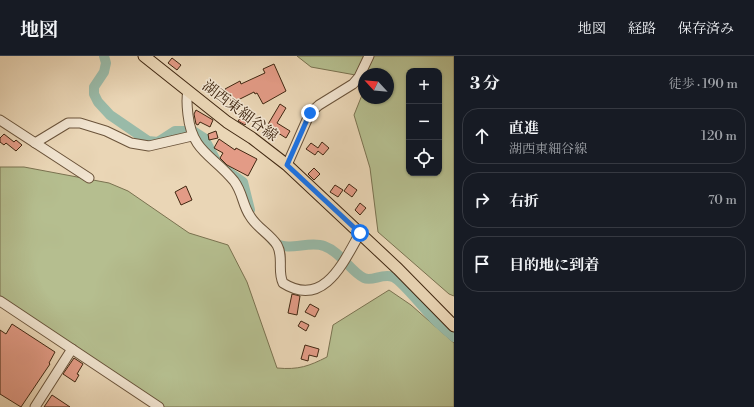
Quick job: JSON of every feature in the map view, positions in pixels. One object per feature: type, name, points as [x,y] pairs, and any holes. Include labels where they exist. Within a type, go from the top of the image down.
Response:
[{"type":"main road","name":"湖西東細谷線","points":[[144,56],[287,165],[360,233],[454,326]]},
{"type":"street","points":[[287,165],[310,113],[319,105],[354,84],[369,56]]},
{"type":"street","points":[[188,91],[186,99],[192,136],[205,153],[232,179],[241,190],[244,204],[250,216],[258,227],[276,243],[281,253],[281,279],[287,286],[302,290],[314,290],[326,285],[342,263],[360,233]]},
{"type":"street","points":[[0,120],[89,178]]},
{"type":"street","points":[[35,143],[68,123],[80,123],[106,131],[131,143],[149,146],[192,136]]},
{"type":"street","points":[[0,301],[159,407]]},
{"type":"street","points":[[35,407],[72,349]]},
{"type":"green space","points":[[297,56],[454,56],[454,296],[449,294],[378,232],[370,168],[354,115],[358,104],[394,104],[394,68],[358,68],[358,75],[311,67]]},
{"type":"green space","points":[[0,167],[24,167],[109,183],[128,191],[189,233],[228,245],[247,282],[277,368],[304,367],[327,357],[333,325],[389,290],[411,305],[454,343],[454,407],[159,407],[0,299]]},
{"type":"building","points":[[172,58],[181,65],[177,70],[168,63]]},
{"type":"building","points":[[274,64],[286,91],[263,104],[257,93],[255,94],[254,92],[232,103],[225,89],[240,81],[241,84],[265,73],[263,69]]},
{"type":"building","points":[[280,104],[286,108],[277,123],[290,131],[286,138],[267,126]]},
{"type":"building","points":[[196,110],[213,120],[210,127],[200,122],[198,125],[196,124],[194,114]]},
{"type":"building","points":[[242,116],[248,120],[245,125],[238,121]]},
{"type":"building","points":[[216,131],[218,138],[209,140],[208,134]]},
{"type":"building","points":[[4,134],[14,142],[16,140],[22,145],[16,151],[6,143],[4,145],[0,142],[0,138]]},
{"type":"building","points":[[219,139],[235,150],[236,148],[257,159],[248,176],[227,165],[220,158],[223,153],[214,148]]},
{"type":"building","points":[[322,142],[329,148],[323,155],[318,151],[315,155],[306,149],[311,143],[318,148]]},
{"type":"building","points":[[314,168],[320,174],[314,180],[308,174]]},
{"type":"building","points":[[349,184],[357,190],[352,197],[344,191]]},
{"type":"building","points":[[335,185],[343,190],[338,197],[330,192]]},
{"type":"building","points":[[186,186],[192,200],[181,205],[175,192]]},
{"type":"building","points":[[360,203],[366,208],[360,215],[355,210]]},
{"type":"building","points":[[292,294],[300,296],[297,315],[288,313]]},
{"type":"building","points":[[310,304],[319,309],[315,317],[305,312]]},
{"type":"building","points":[[301,321],[309,325],[306,331],[298,326]]},
{"type":"building","points":[[12,324],[55,352],[49,363],[50,364],[21,407],[0,394],[0,330],[6,334]]},
{"type":"building","points":[[305,345],[319,349],[317,357],[309,355],[308,361],[301,359]]},
{"type":"building","points":[[74,358],[83,364],[77,374],[79,375],[75,382],[63,374]]},
{"type":"building","points":[[52,395],[70,407],[44,407]]},
{"type":"waterway","points":[[104,56],[106,63],[104,72],[94,87],[94,94],[98,102],[110,115],[148,141],[158,142],[175,131],[193,131],[204,138],[218,164],[243,182],[250,210]]},
{"type":"waterway","points":[[272,240],[283,246],[311,244],[324,246],[336,253],[359,275],[367,279],[385,276],[393,277],[402,284],[434,319],[454,337]]},
{"type":"route","points":[[310,113],[287,165],[360,233]]}]
